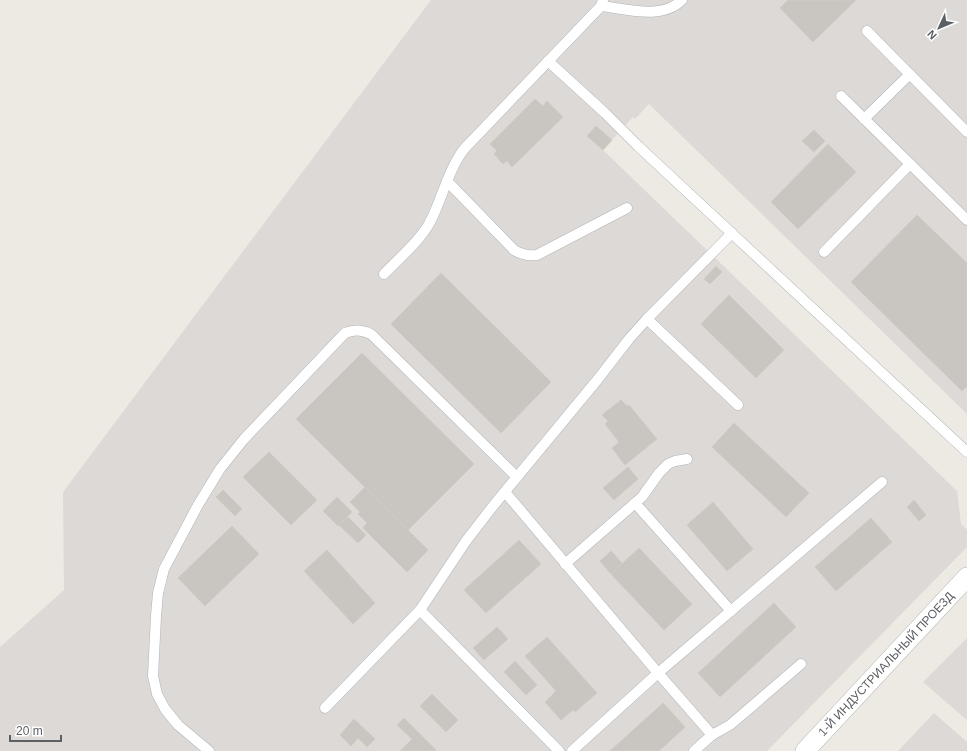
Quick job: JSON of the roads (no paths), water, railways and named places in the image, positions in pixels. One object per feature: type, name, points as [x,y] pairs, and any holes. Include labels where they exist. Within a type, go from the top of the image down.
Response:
[{"type":"street","name":"1-Й ИНДУСТРИАЛЬНЫЙ ПРОЕЗД","points":[[810,749],[967,577]]},
{"type":"lane","points":[[384,274],[424,232],[430,222],[455,161],[464,149],[602,3],[653,13],[668,9],[682,0]]},
{"type":"lane","points":[[867,32],[967,132]]},
{"type":"lane","points":[[548,61],[605,112],[638,147],[967,452]]},
{"type":"lane","points":[[864,119],[910,74]]},
{"type":"lane","points":[[840,96],[966,217]]},
{"type":"lane","points":[[824,252],[910,164]]},
{"type":"lane","points":[[447,181],[514,250],[521,255],[537,255],[627,208]]},
{"type":"lane","points":[[325,708],[420,610],[466,541],[629,339],[732,233]]},
{"type":"lane","points":[[648,319],[738,405]]},
{"type":"lane","points":[[209,751],[178,725],[165,710],[157,694],[153,676],[156,616],[158,593],[164,569],[198,505],[220,469],[244,439],[345,333],[354,330],[363,330],[371,334],[517,477]]},
{"type":"lane","points":[[565,564],[642,497],[659,473],[668,464],[687,459]]},
{"type":"lane","points":[[572,751],[658,673],[882,482]]},
{"type":"lane","points":[[505,492],[712,735]]},
{"type":"lane","points":[[635,503],[731,611]]},
{"type":"lane","points":[[420,610],[559,751]]},
{"type":"lane","points":[[694,751],[712,735],[730,726],[801,664]]}]
